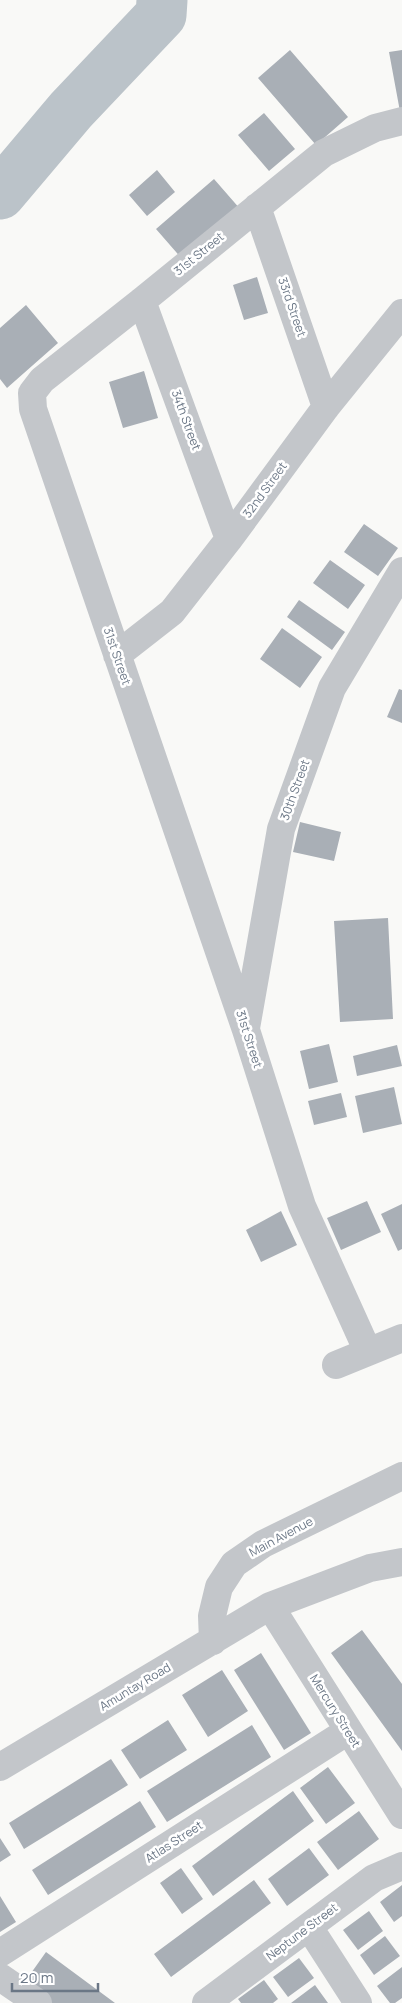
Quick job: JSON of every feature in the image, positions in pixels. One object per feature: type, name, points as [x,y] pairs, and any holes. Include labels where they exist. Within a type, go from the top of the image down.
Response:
[{"type":"street","name":"31st Street","points":[[368,1352],[302,1206],[246,1030],[33,409],[32,393],[42,380],[324,153],[375,128],[402,121]]},
{"type":"street","name":"33rd Street","points":[[257,207],[326,407]]},
{"type":"street","name":"34th Street","points":[[142,301],[229,539]]},
{"type":"street","name":"32nd Street","points":[[116,655],[172,612],[229,539],[326,407],[402,313]]},
{"type":"street","name":"30th Street","points":[[246,1030],[281,829],[332,688],[402,571]]},
{"type":"street","points":[[336,1365],[402,1338]]},
{"type":"street","name":"Main Avenue","points":[[213,1641],[212,1616],[219,1587],[234,1564],[263,1544],[402,1476]]},
{"type":"street","name":"Amuntay Road","points":[[0,1767],[270,1606],[370,1568],[402,1562]]},
{"type":"street","name":"Mercury Street","points":[[270,1606],[402,1815]]},
{"type":"street","name":"Atlas Street","points":[[0,1953],[348,1731]]},
{"type":"street","name":"Neptune Street","points":[[206,2003],[374,1878],[402,1866]]},
{"type":"street","points":[[309,1927],[358,2003]]},
{"type":"street","points":[[0,1977],[38,2003]]},
{"type":"building","points":[[290,50],[348,117],[316,145],[258,78]]},
{"type":"building","points":[[402,50],[402,117],[401,117],[389,52]]},
{"type":"building","points":[[264,113],[295,149],[269,171],[238,135]]},
{"type":"building","points":[[157,170],[175,192],[147,216],[129,195]]},
{"type":"building","points":[[214,179],[241,210],[183,260],[156,229]]},
{"type":"building","points":[[257,277],[268,313],[244,320],[233,285]]},
{"type":"building","points":[[26,305],[58,343],[7,388],[0,379],[0,328]]},
{"type":"building","points":[[144,371],[158,418],[123,428],[109,382]]},
{"type":"building","points":[[364,524],[398,548],[378,576],[344,552]]},
{"type":"building","points":[[330,560],[365,585],[348,609],[313,583]]},
{"type":"building","points":[[299,600],[345,632],[332,650],[287,617]]},
{"type":"building","points":[[282,628],[322,657],[300,688],[260,659]]},
{"type":"building","points":[[399,689],[402,690],[402,723],[387,717]]},
{"type":"building","points":[[300,822],[341,832],[334,861],[293,852]]},
{"type":"building","points":[[388,918],[393,1019],[340,1022],[334,921]]},
{"type":"building","points":[[329,1044],[338,1082],[309,1089],[300,1051]]},
{"type":"building","points":[[397,1045],[402,1066],[357,1076],[353,1056]]},
{"type":"building","points":[[394,1087],[402,1124],[363,1133],[355,1096]]},
{"type":"building","points":[[341,1093],[347,1117],[314,1125],[308,1101]]},
{"type":"building","points":[[367,1201],[381,1232],[341,1250],[327,1218]]},
{"type":"building","points":[[402,1204],[402,1249],[398,1251],[381,1214]]},
{"type":"building","points":[[281,1211],[297,1245],[261,1262],[246,1230]]},
{"type":"building","points":[[362,1630],[402,1684],[402,1751],[331,1653]]},
{"type":"building","points":[[261,1653],[311,1733],[284,1750],[234,1670]]},
{"type":"building","points":[[222,1670],[248,1711],[208,1737],[182,1695]]},
{"type":"building","points":[[168,1720],[187,1750],[140,1779],[121,1750]]},
{"type":"building","points":[[252,1725],[271,1757],[167,1822],[147,1791]]},
{"type":"building","points":[[111,1759],[128,1785],[24,1849],[9,1823]]},
{"type":"building","points":[[328,1767],[355,1803],[326,1824],[300,1788]]},
{"type":"building","points":[[293,1791],[314,1821],[213,1896],[192,1866]]},
{"type":"building","points":[[140,1801],[156,1827],[48,1895],[32,1870]]},
{"type":"building","points":[[359,1811],[379,1839],[338,1870],[317,1842]]},
{"type":"building","points":[[0,1838],[11,1855],[0,1862]]},
{"type":"building","points":[[309,1848],[329,1875],[287,1906],[268,1879]]},
{"type":"building","points":[[181,1868],[203,1899],[182,1914],[160,1883]]},
{"type":"building","points":[[254,1880],[271,1903],[171,1977],[154,1954]]},
{"type":"building","points":[[402,1885],[402,1916],[394,1922],[380,1902]]},
{"type":"building","points":[[0,1896],[16,1922],[0,1932]]},
{"type":"building","points":[[369,1911],[383,1931],[358,1950],[343,1930]]},
{"type":"building","points":[[385,1936],[400,1956],[374,1975],[360,1955]]},
{"type":"building","points":[[46,1952],[115,2003],[52,2003],[24,1983]]},
{"type":"building","points":[[299,1958],[314,1978],[288,1997],[273,1977]]},
{"type":"building","points":[[402,1967],[402,1998],[395,2003],[390,2003],[377,1986]]},
{"type":"building","points":[[264,1980],[278,1999],[273,2003],[241,2003],[238,1999]]},
{"type":"building","points":[[315,1985],[328,2003],[291,2003]]},
{"type":"waterway","points":[[0,194],[71,110],[161,15],[162,0]]}]
